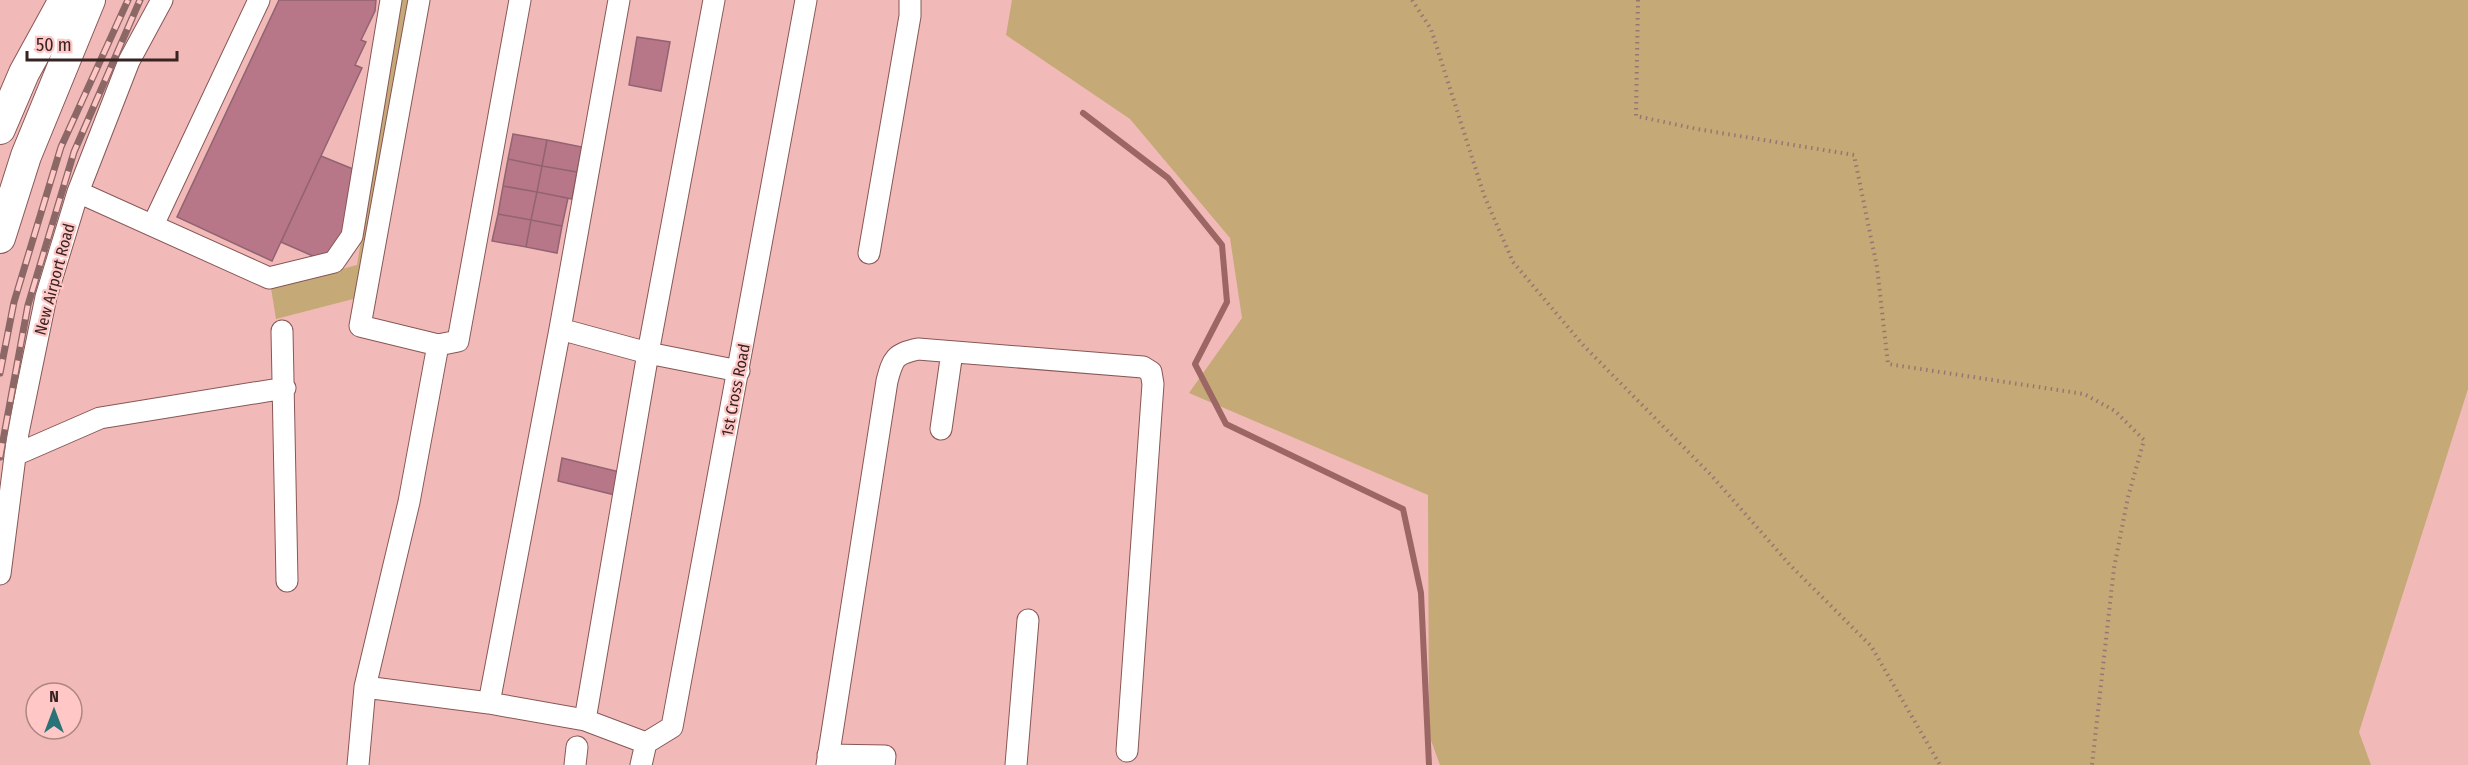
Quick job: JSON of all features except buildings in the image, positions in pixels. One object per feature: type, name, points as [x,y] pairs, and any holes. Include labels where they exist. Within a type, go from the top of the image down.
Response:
[{"type":"highway","points":[[0,129],[24,73],[64,0]]},
{"type":"highway","points":[[0,238],[26,156],[90,0]]},
{"type":"street","name":"New Airport Road","points":[[0,573],[15,455],[46,297],[78,192],[129,61],[162,0]]},
{"type":"street","points":[[153,225],[259,0]]},
{"type":"street","points":[[78,192],[269,278],[334,262],[352,236],[391,0]]},
{"type":"street","points":[[419,0],[360,326],[438,345],[458,340],[520,0]]},
{"type":"street","points":[[489,703],[560,329],[619,0]]},
{"type":"street","points":[[585,720],[648,353],[714,0]]},
{"type":"street","name":"1st Cross Road","points":[[646,743],[672,727],[806,0]]},
{"type":"street","points":[[869,253],[910,16],[910,0]]},
{"type":"street","points":[[560,329],[648,353],[739,371]]},
{"type":"street","points":[[282,331],[285,388],[287,581]]},
{"type":"street","points":[[358,765],[365,687],[410,502],[438,345]]},
{"type":"street","points":[[884,765],[885,756],[828,760],[886,381],[892,363],[900,353],[918,348],[1143,367],[1151,372],[1153,384],[1127,751]]},
{"type":"street","points":[[942,429],[952,351]]},
{"type":"street","points":[[15,455],[100,418],[285,388]]},
{"type":"street","points":[[1016,765],[1028,620]]},
{"type":"street","points":[[365,687],[489,703],[585,720],[646,743],[641,765]]},
{"type":"path","points":[[1412,0],[1431,28],[1484,195],[1513,262],[1583,345],[1712,476],[1790,565],[1871,646],[1940,765]]},
{"type":"path","points":[[1638,0],[1636,116],[1697,129],[1854,155],[1877,267],[1888,364],[2084,394],[2115,411],[2144,440],[2128,497],[2114,568],[2092,765]]},
{"type":"shaded area","points":[[401,0],[413,0],[357,298],[276,319],[271,288],[357,265]]},
{"type":"shaded area","points":[[1012,0],[2468,0],[2468,389],[2359,732],[2371,765],[1440,765],[1429,735],[1428,495],[1189,393],[1242,318],[1230,238],[1130,119],[1006,35]]},
{"type":"waterway","points":[[1083,113],[1168,178],[1222,245],[1227,302],[1195,364],[1226,424],[1403,509],[1421,593],[1429,765]]},
{"type":"railway","points":[[0,373],[14,302],[61,147],[128,0]]},
{"type":"railway","points":[[0,457],[28,305],[74,152],[140,0]]}]
